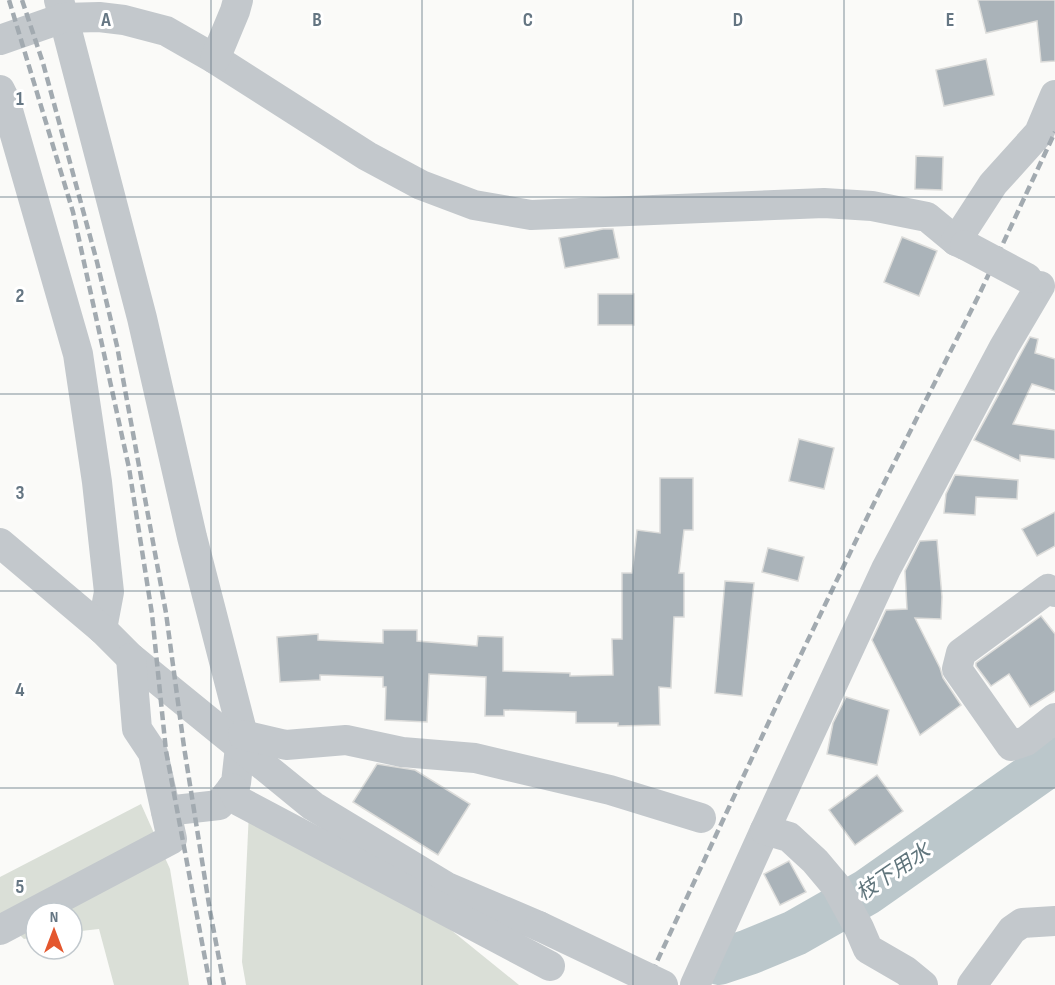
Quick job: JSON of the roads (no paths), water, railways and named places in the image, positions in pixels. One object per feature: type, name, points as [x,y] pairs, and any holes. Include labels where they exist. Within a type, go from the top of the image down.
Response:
[{"type":"street","points":[[215,59],[236,11],[238,0]]},
{"type":"street","points":[[61,9],[142,318],[242,741],[236,783],[219,805],[166,811]]},
{"type":"street","points":[[0,40],[61,9],[124,20],[166,31],[215,59],[367,156],[421,185],[474,205],[531,215],[824,203],[873,206],[927,217],[961,243],[1041,290],[1004,347],[886,569],[695,985]]},
{"type":"street","points":[[0,90],[5,100],[78,354],[97,482],[109,592],[102,629]]},
{"type":"street","points":[[961,243],[993,184],[1039,133],[1055,96]]},
{"type":"street","points":[[0,543],[102,629],[131,658],[242,741],[313,806],[447,887],[539,926],[663,985]]},
{"type":"street","points":[[1055,592],[1048,589],[961,653],[957,669],[1011,746],[1026,741],[1055,718]]},
{"type":"street","points":[[0,930],[172,839],[153,753],[137,729],[131,658]]},
{"type":"street","points":[[242,741],[286,745],[346,740],[402,752],[475,758],[610,790],[701,818]]},
{"type":"street","points":[[232,788],[239,801],[550,966]]},
{"type":"street","points":[[765,830],[789,837],[815,861],[836,886],[868,949],[906,971],[924,985]]},
{"type":"street","points":[[972,985],[1012,930],[1022,923],[1055,921]]},
{"type":"waterway","name":"枝下用水","points":[[719,962],[795,933],[867,892],[1055,760]]},
{"type":"railway","points":[[9,0],[73,212],[129,468],[152,614],[166,751],[210,985]]},
{"type":"railway","points":[[22,0],[43,63],[97,262],[117,346],[166,613],[184,747],[224,985]]},
{"type":"railway","points":[[646,985],[780,698],[877,497],[979,295],[1055,132]]}]
